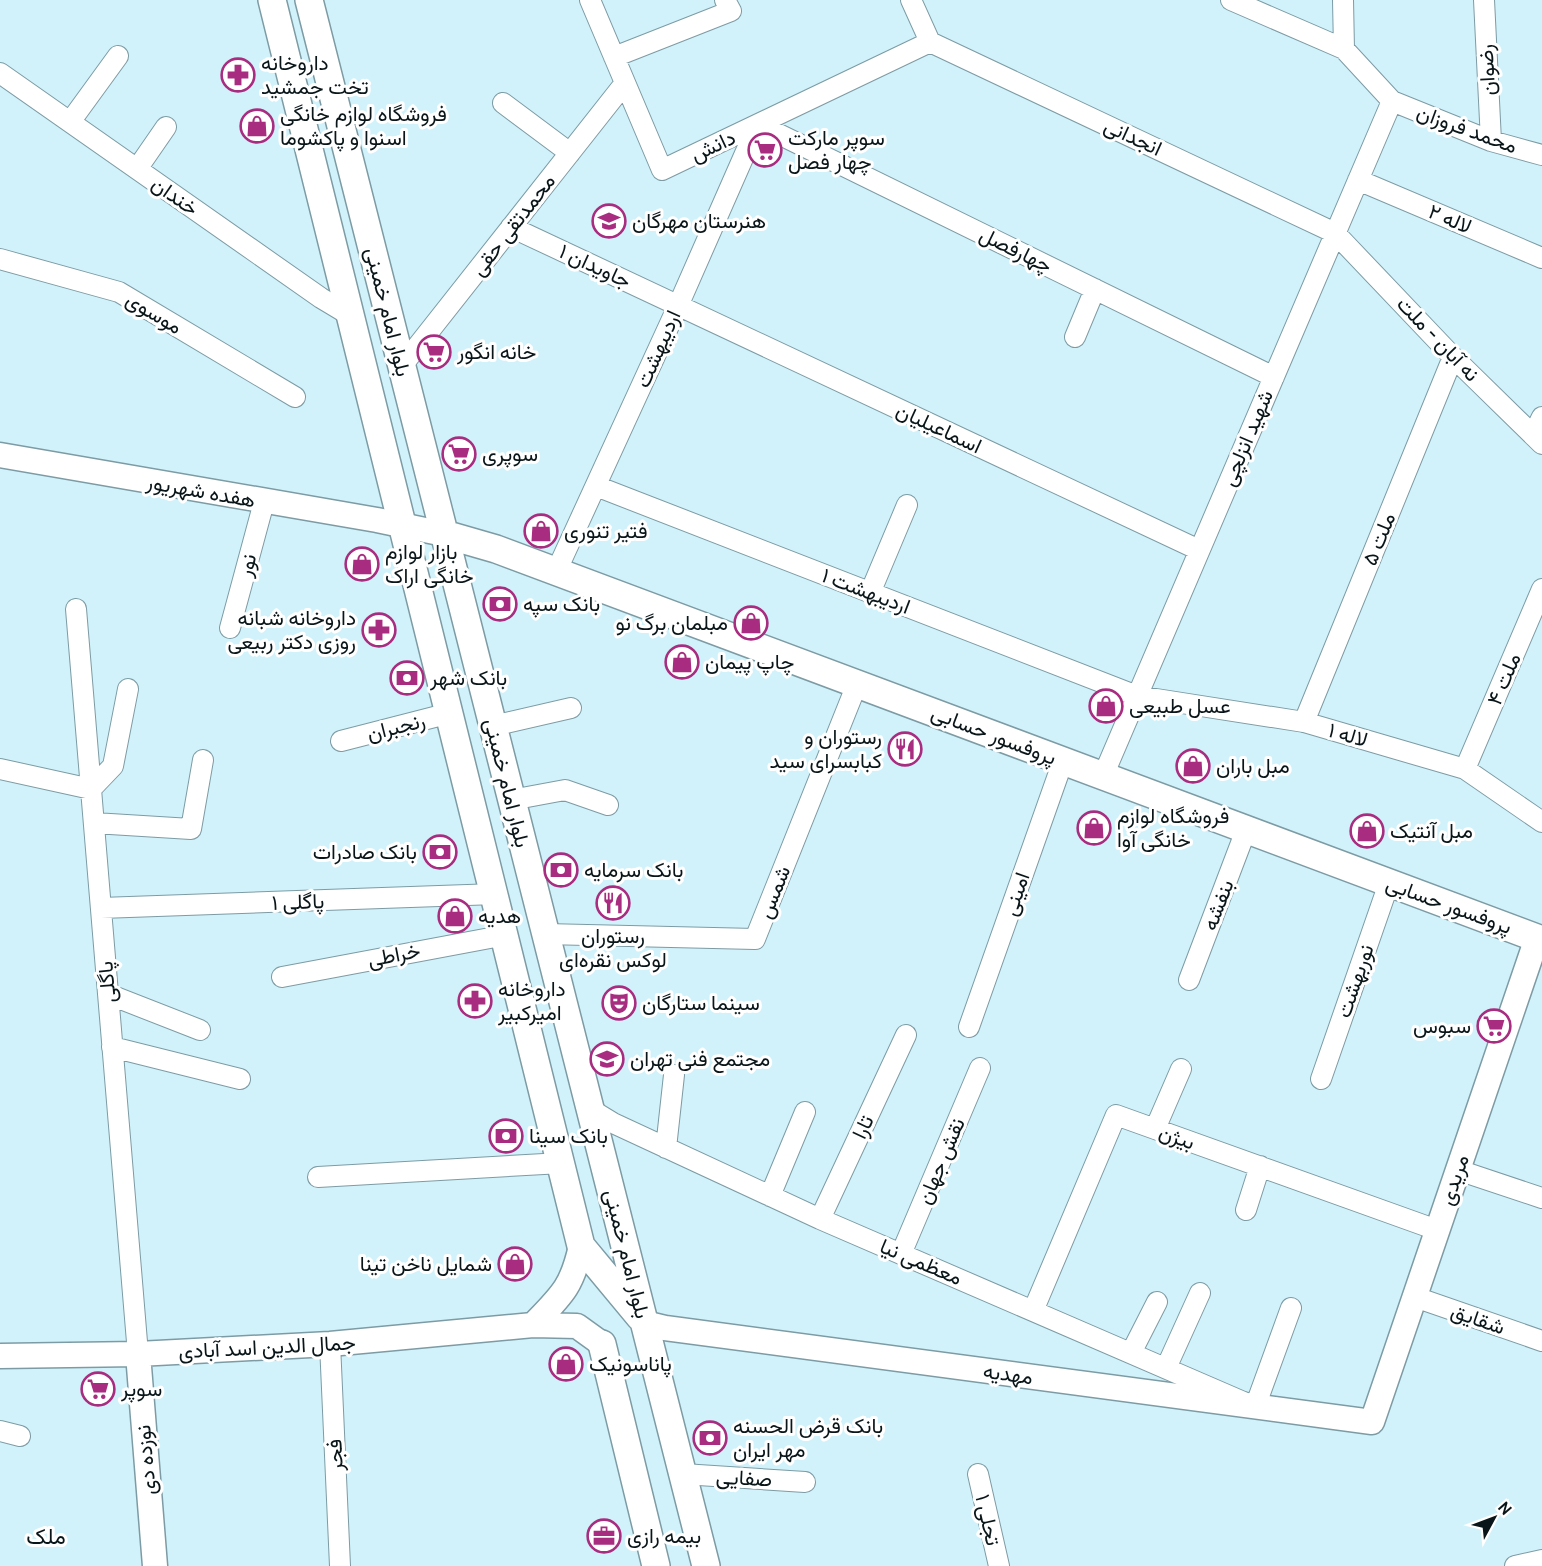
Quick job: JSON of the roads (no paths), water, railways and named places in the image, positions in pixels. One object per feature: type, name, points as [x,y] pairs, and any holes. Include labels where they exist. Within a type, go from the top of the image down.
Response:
[{"type":"main road","name":"بلوار امام خمینی","points":[[272,0],[496,894],[581,1246]]},
{"type":"main road","name":"بلوار امام خمینی","points":[[309,0],[706,1566]]},
{"type":"main road","name":"پروفسور حسابی","points":[[444,534],[473,541],[1540,939]]},
{"type":"main road","points":[[581,1246],[644,1323]]},
{"type":"main road","points":[[602,1344],[656,1566]]},
{"type":"street","name":"دانش","points":[[590,0],[662,170],[930,42]]},
{"type":"street","points":[[614,57],[731,12],[725,0]]},
{"type":"street","points":[[911,0],[930,42]]},
{"type":"street","points":[[1343,0],[1344,49]]},
{"type":"street","name":"رضوان","points":[[1484,0],[1491,141]]},
{"type":"street","points":[[1236,1],[1344,49],[1392,101]]},
{"type":"street","name":"انجدانی","points":[[930,42],[1335,233]]},
{"type":"street","points":[[70,122],[118,56]]},
{"type":"street","name":"خندان","points":[[0,73],[321,298],[351,316]]},
{"type":"street","name":"محمدتقی حقی","points":[[401,367],[625,83]]},
{"type":"street","name":"محمد فروزان","points":[[1392,101],[1491,141],[1542,155]]},
{"type":"street","name":"شهید انزلچی","points":[[1102,776],[1392,101]]},
{"type":"street","points":[[503,103],[570,153]]},
{"type":"street","name":"چهارفصل","points":[[758,124],[1274,377]]},
{"type":"street","name":"اردیبهشت","points":[[556,572],[678,306],[758,124]]},
{"type":"street","points":[[137,169],[166,127]]},
{"type":"street","name":"لاله ۲","points":[[1358,180],[1542,258]]},
{"type":"street","name":"جاویدان ۱","points":[[511,227],[678,306]]},
{"type":"street","name":"نه آبان - ملت","points":[[1335,233],[1453,357],[1537,439]]},
{"type":"street","name":"موسوی","points":[[0,259],[119,292],[295,397]]},
{"type":"street","points":[[1075,337],[1095,289]]},
{"type":"street","name":"اسماعیلیان","points":[[678,306],[1199,550]]},
{"type":"street","name":"ملت ۵","points":[[1304,722],[1453,357]]},
{"type":"street","points":[[1537,439],[1542,417]]},
{"type":"street","name":"هفده شهریور","points":[[0,455],[444,534]]},
{"type":"street","name":"اردیبهشت ۱","points":[[596,486],[1137,696]]},
{"type":"street","name":"نور","points":[[230,628],[264,502]]},
{"type":"street","points":[[870,592],[907,505]]},
{"type":"street","name":"ملت ۴","points":[[1465,769],[1542,589]]},
{"type":"street","name":"پاگلی","points":[[76,609],[138,1354]]},
{"type":"street","name":"شمس","points":[[545,934],[755,939],[857,684]]},
{"type":"street","points":[[0,769],[91,789],[113,766],[128,689]]},
{"type":"street","name":"لاله ۱","points":[[1137,696],[1304,722],[1465,769],[1542,822]]},
{"type":"street","points":[[493,726],[571,708]]},
{"type":"street","name":"رنجبران","points":[[341,741],[450,713]]},
{"type":"street","points":[[94,823],[191,829],[203,760]]},
{"type":"street","name":"امینی","points":[[969,1028],[1063,761]]},
{"type":"street","points":[[512,800],[565,790],[608,805]]},
{"type":"street","name":"بنفشه","points":[[1189,980],[1246,830]]},
{"type":"street","name":"نوربهشت","points":[[1321,1079],[1389,883]]},
{"type":"street","name":"پاگلی ۱","points":[[101,908],[496,894]]},
{"type":"street","name":"خراطی","points":[[282,976],[506,935]]},
{"type":"street","name":"مریدی","points":[[1372,1422],[1540,939]]},
{"type":"street","points":[[108,994],[200,1030]]},
{"type":"street","name":"تارا","points":[[820,1219],[906,1035]]},
{"type":"street","points":[[112,1047],[240,1079]]},
{"type":"street","name":"نقش جهان","points":[[901,1254],[980,1068]]},
{"type":"street","points":[[1155,1129],[1181,1070]]},
{"type":"street","points":[[666,1148],[674,1075]]},
{"type":"street","name":"معظمی نیا","points":[[590,1109],[613,1124],[820,1219],[1255,1407]]},
{"type":"street","points":[[770,1196],[805,1112]]},
{"type":"street","name":"بیژن","points":[[1033,1311],[1116,1115],[1437,1230]]},
{"type":"street","points":[[318,1177],[561,1163]]},
{"type":"street","points":[[1246,1210],[1260,1166]]},
{"type":"street","points":[[1458,1170],[1542,1198]]},
{"type":"street","points":[[533,1325],[564,1293],[576,1269],[581,1246]]},
{"type":"street","points":[[1166,1368],[1200,1293]]},
{"type":"street","name":"شقایق","points":[[1415,1297],[1542,1341]]},
{"type":"street","points":[[1131,1353],[1157,1302]]},
{"type":"street","points":[[1255,1407],[1291,1308]]},
{"type":"street","name":"مهدیه","points":[[644,1323],[665,1328],[1372,1422]]},
{"type":"street","name":"جمال الدین اسد آبادی","points":[[0,1356],[138,1354],[330,1344],[533,1325],[577,1326],[602,1344]]},
{"type":"street","name":"فجر","points":[[330,1344],[340,1566]]},
{"type":"street","name":"نوزده دی","points":[[138,1354],[155,1566]]},
{"type":"street","points":[[0,1431],[20,1436]]},
{"type":"street","name":"صفایی","points":[[683,1474],[805,1482]]},
{"type":"street","name":"تجلی ١","points":[[978,1474],[999,1566]]},
{"type":"street","points":[[1515,1566],[1542,1560]]},
{"type":"place","name":"داروخانه تخت جمشید","points":[[238,75]]},
{"type":"place","name":"فروشگاه لوازم خانگی اسنوا و پاکشوما","points":[[257,126]]},
{"type":"place","name":"سوپر مارکت چهار فصل","points":[[765,150]]},
{"type":"place","name":"هنرستان مهرگان","points":[[609,221]]},
{"type":"place","name":"خانه انگور","points":[[434,352]]},
{"type":"place","name":"سوپری","points":[[459,454]]},
{"type":"place","name":"فتیر تنوری","points":[[541,531]]},
{"type":"place","name":"بازار لوازم خانگی اراک","points":[[362,564]]},
{"type":"place","name":"بانک سپه","points":[[500,604]]},
{"type":"place","name":"مبلمان برگ نو","points":[[751,623]]},
{"type":"place","name":"داروخانه شبانه روزی دکتر ربیعی","points":[[379,630]]},
{"type":"place","name":"چاپ پیمان","points":[[682,662]]},
{"type":"place","name":"بانک شهر","points":[[407,678]]},
{"type":"place","name":"عسل طبیعی","points":[[1106,706]]},
{"type":"place","name":"رستوران و کبابسرای سید","points":[[905,749]]},
{"type":"place","name":"مبل باران","points":[[1193,766]]},
{"type":"place","name":"فروشگاه لوازم خانگی آوا","points":[[1094,828]]},
{"type":"place","name":"مبل آنتیک","points":[[1367,831]]},
{"type":"place","name":"بانک صادرات","points":[[440,852]]},
{"type":"place","name":"بانک سرمایه","points":[[561,870]]},
{"type":"place","name":"رستوران لوکس نقره‌ای","points":[[613,903]]},
{"type":"place","name":"هدیه","points":[[455,916]]},
{"type":"place","name":"داروخانه امیرکبیر","points":[[475,1001]]},
{"type":"place","name":"سینما ستارگان","points":[[619,1003]]},
{"type":"place","name":"سبوس","points":[[1494,1026]]},
{"type":"place","name":"مجتمع فنی تهران","points":[[607,1059]]},
{"type":"place","name":"بانک سینا","points":[[506,1136]]},
{"type":"place","name":"شمایل ناخن تینا","points":[[515,1264]]},
{"type":"place","name":"پاناسونیک","points":[[566,1364]]},
{"type":"place","name":"سوپر","points":[[98,1389]]},
{"type":"place","name":"بانک قرض الحسنه مهر ایران","points":[[710,1438]]},
{"type":"place","name":"بیمه رازی","points":[[604,1536]]},
{"type":"district","name":"ملک","points":[[46,1536]]}]
